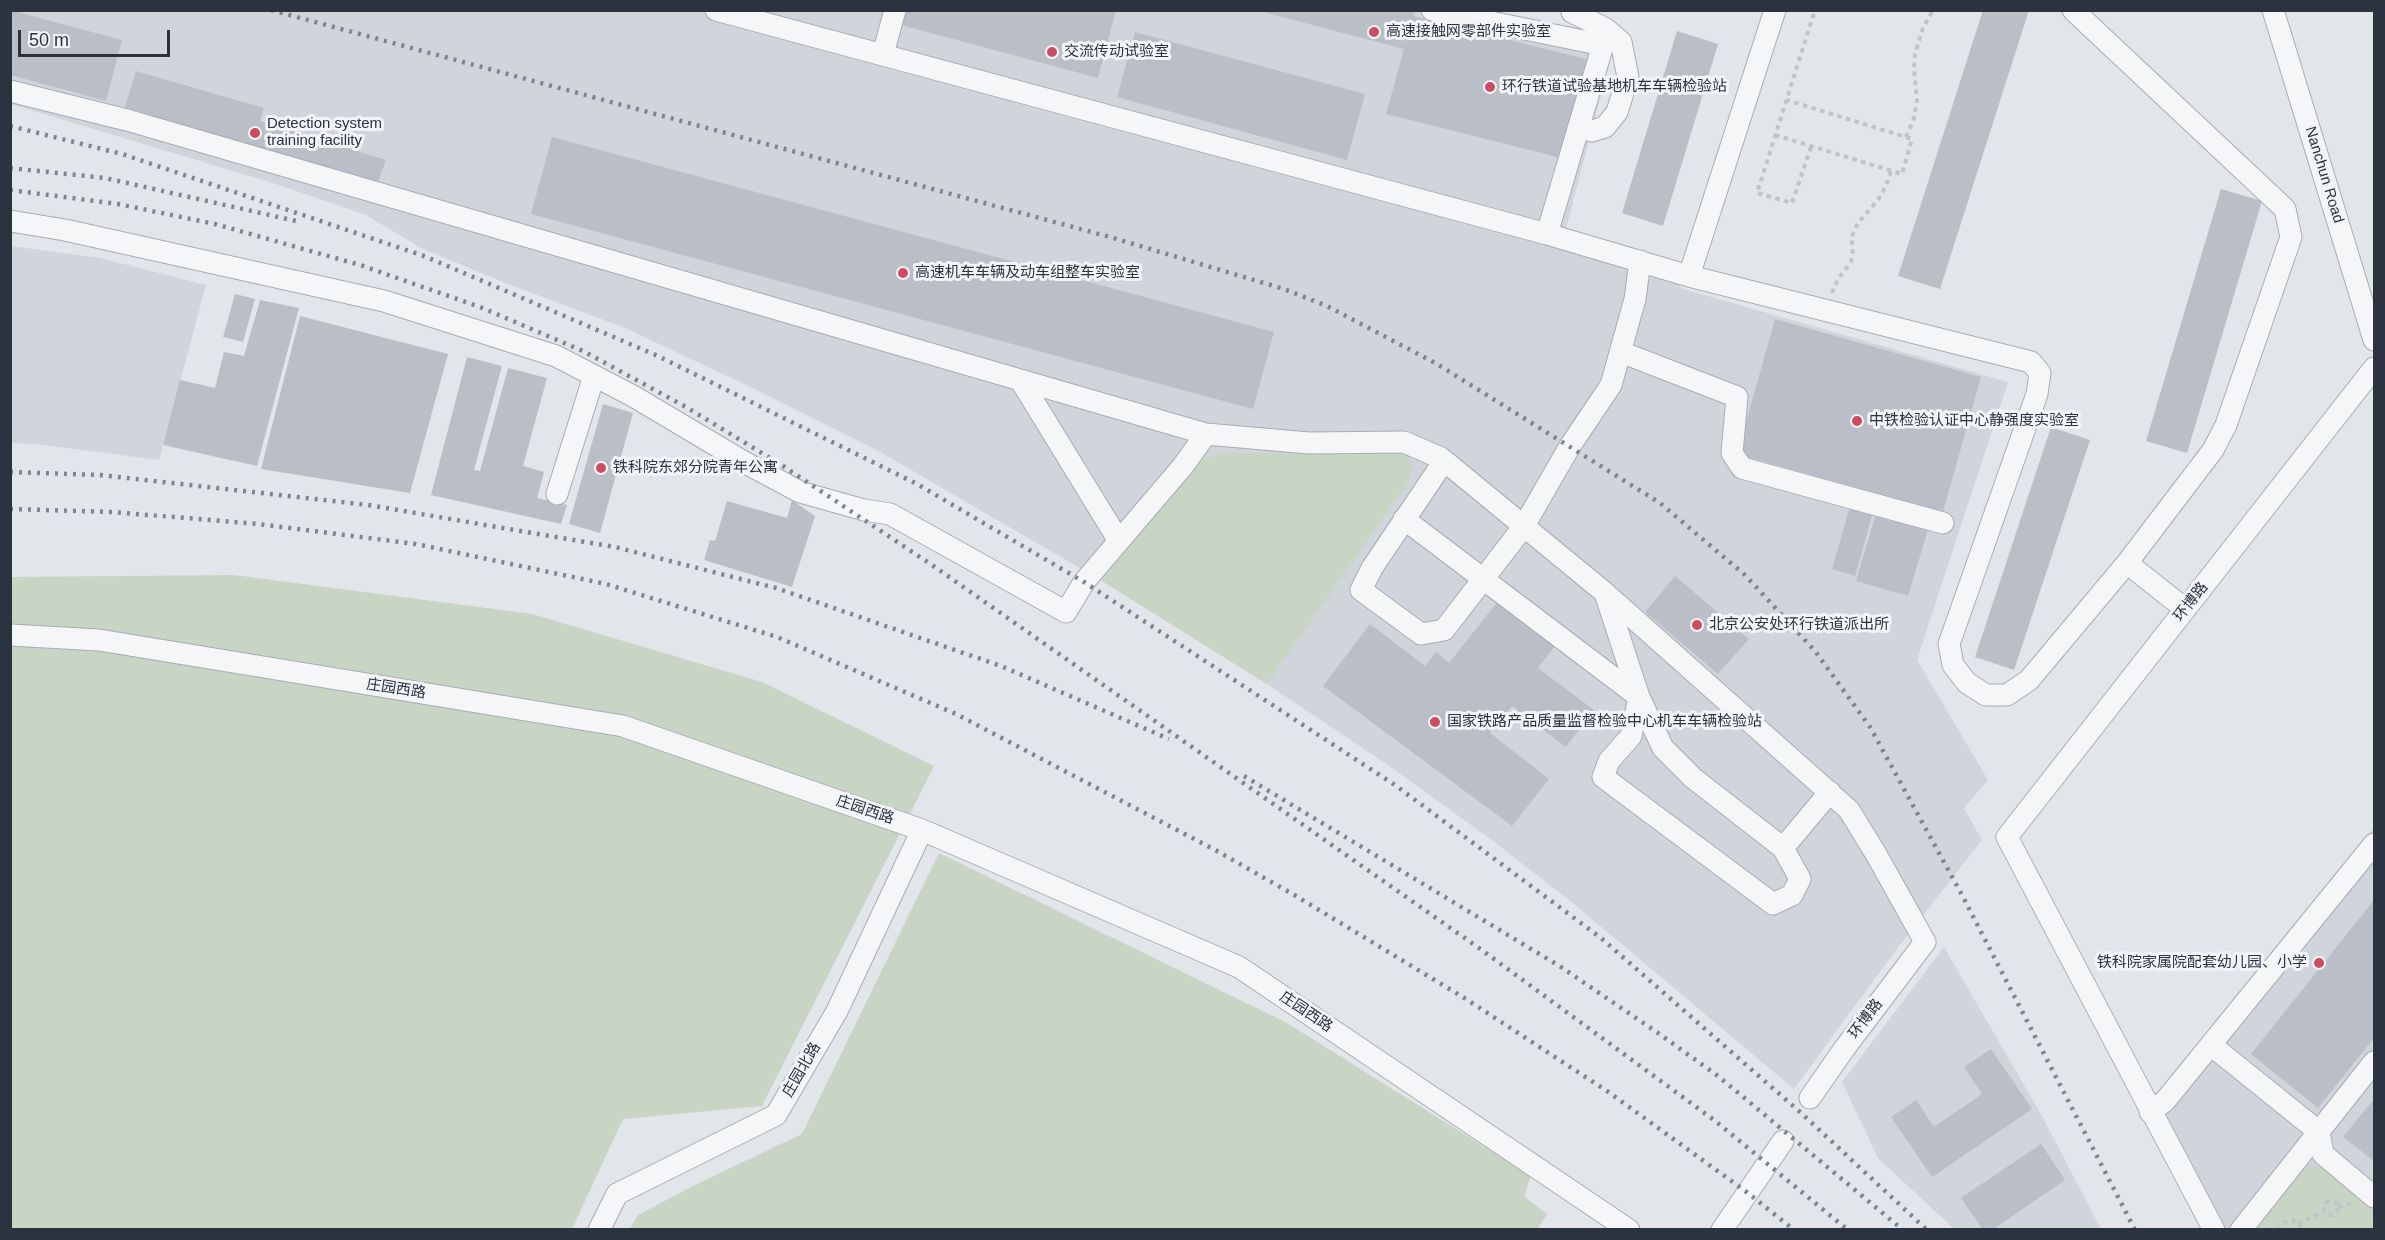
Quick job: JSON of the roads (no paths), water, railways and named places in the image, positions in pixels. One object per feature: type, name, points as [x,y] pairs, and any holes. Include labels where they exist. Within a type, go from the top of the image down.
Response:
[{"type":"street","points":[[716,10],[1547,234],[1689,276],[2031,362],[2040,373],[2037,394],[1949,644],[1953,665],[1967,683],[1986,695],[2007,695],[2029,680],[2127,563],[2213,450],[2222,433],[2291,237],[2285,209],[2073,10]]},
{"type":"street","points":[[883,54],[895,10]]},
{"type":"street","points":[[1432,10],[1531,20],[1603,45],[1547,234]]},
{"type":"street","points":[[1689,276],[1775,10]]},
{"type":"street","name":"Nanchun Road","points":[[2273,10],[2374,340]]},
{"type":"street","points":[[1572,12],[1606,29],[1622,42],[1628,77],[1617,112],[1605,127],[1592,131],[1578,128]]},
{"type":"street","points":[[10,91],[127,120],[1206,434],[1310,443],[1404,442],[1444,461],[1524,526],[1604,592],[1830,792],[1783,848]]},
{"type":"street","points":[[10,221],[76,233],[384,301],[556,356],[633,396],[744,462],[800,492],[864,510],[890,514],[1066,612],[1084,582],[1183,466],[1206,434]]},
{"type":"street","points":[[1444,461],[1372,568],[1361,590],[1421,634],[1444,630],[1484,579],[1524,526],[1570,446],[1611,385],[1635,299],[1640,261]]},
{"type":"street","points":[[1621,352],[1737,397],[1732,453],[1742,468],[1943,523]]},
{"type":"street","name":"环博路","points":[[2150,1112],[2007,837],[2374,368]]},
{"type":"street","points":[[557,494],[594,376]]},
{"type":"street","points":[[1021,381],[1119,541]]},
{"type":"street","points":[[1404,519],[1639,697]]},
{"type":"street","points":[[2127,563],[2185,609]]},
{"type":"street","points":[[1604,592],[1639,697],[1663,748],[1693,777],[1783,848],[1800,879],[1792,895],[1773,904],[1603,777],[1609,761],[1631,736],[1639,697]]},
{"type":"street","name":"庄园西路","points":[[10,635],[99,640],[623,726],[922,830],[1239,967],[1629,1230]]},
{"type":"street","name":"环博路","points":[[1810,1098],[1925,942],[1850,810],[1830,792]]},
{"type":"street","name":"庄园北路","points":[[599,1230],[617,1194],[776,1115],[837,1011],[922,830]]},
{"type":"street","points":[[2214,1230],[2150,1112],[2165,1101],[2374,844]]},
{"type":"street","points":[[2211,1045],[2319,1132],[2323,1154],[2374,1197]]},
{"type":"street","points":[[2241,1230],[2374,1062]]},
{"type":"street","points":[[1722,1230],[1783,1141]]},
{"type":"railway","points":[[271,10],[1110,237],[1284,289],[1327,306],[1437,364],[1660,503],[1745,575],[1815,651],[1870,727],[1962,895],[2135,1230]]},
{"type":"railway","points":[[10,126],[122,154],[424,256],[658,356],[917,484],[1084,582],[1395,785],[1601,938],[1800,1112],[1927,1230]]},
{"type":"railway","points":[[10,168],[105,178],[296,221]]},
{"type":"railway","points":[[10,190],[118,204],[215,224],[360,265],[480,307],[583,351],[686,407],[780,464],[932,565],[1479,948],[1714,1120],[1848,1230]]},
{"type":"railway","points":[[10,472],[100,475],[368,505],[615,547],[776,588],[1001,666],[1169,739]]},
{"type":"railway","points":[[10,509],[113,512],[258,524],[416,544],[606,584],[777,637],[956,714],[1217,851],[1296,896],[1466,999],[1607,1091],[1748,1193],[1794,1230]]},
{"type":"railway","points":[[1244,776],[1561,967],[1658,1033],[1718,1076],[1903,1230]]},
{"type":"place","name":"高速接触网零部件实验室","points":[[1374,32]]},
{"type":"place","name":"交流传动试验室","points":[[1052,52]]},
{"type":"place","name":"环行铁道试验基地机车车辆检验站","points":[[1490,87]]},
{"type":"place","name":"Detection system training facility","points":[[255,133]]},
{"type":"place","name":"高速机车车辆及动车组整车实验室","points":[[903,273]]},
{"type":"place","name":"中铁检验认证中心静强度实验室","points":[[1857,421]]},
{"type":"place","name":"铁科院东郊分院青年公寓","points":[[601,468]]},
{"type":"place","name":"北京公安处环行铁道派出所","points":[[1697,625]]},
{"type":"place","name":"国家铁路产品质量监督检验中心机车车辆检验站","points":[[1435,722]]},
{"type":"place","name":"铁科院家属院配套幼儿园、小学","points":[[2319,963]]}]
